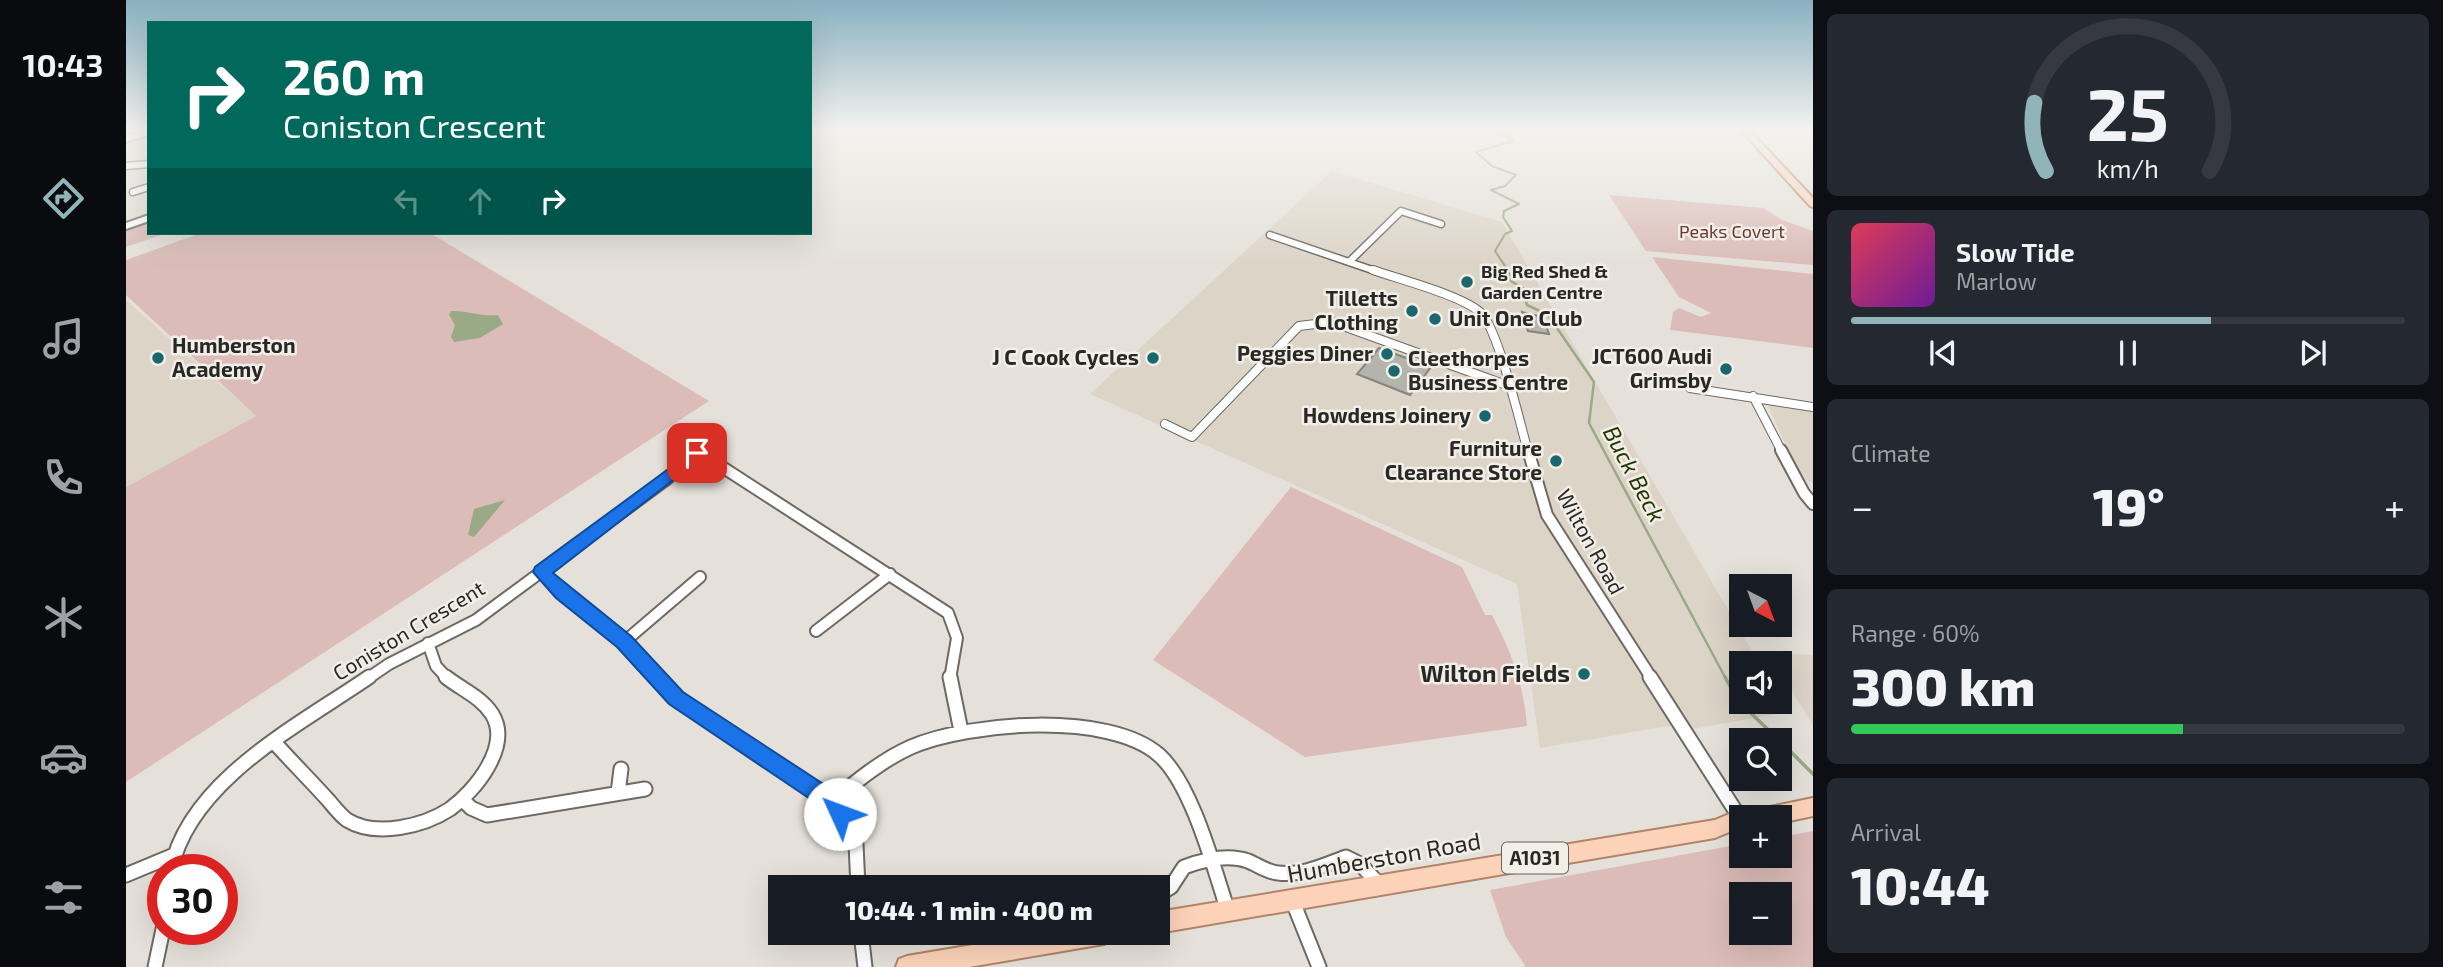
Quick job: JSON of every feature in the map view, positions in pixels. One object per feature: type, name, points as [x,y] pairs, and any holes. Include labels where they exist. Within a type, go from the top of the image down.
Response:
[{"type":"main road","points":[[1786,175],[1813,204]]},
{"type":"main road","points":[[126,226],[147,219]]},
{"type":"main road","points":[[1792,811],[1813,807]]},
{"type":"main road","name":"Humberston Road","points":[[1170,921],[1716,829],[1729,823]]},
{"type":"main road","points":[[907,967],[933,965],[1040,945]]},
{"type":"street","points":[[133,192],[147,188]]},
{"type":"street","points":[[1349,262],[1401,211],[1441,224]]},
{"type":"street","name":"Wilton Road","points":[[1270,235],[1459,300],[1476,309],[1495,339],[1547,515],[1733,805]]},
{"type":"street","points":[[1165,424],[1192,437],[1299,326],[1332,322],[1509,386]]},
{"type":"street","points":[[1690,388],[1813,407]]},
{"type":"street","points":[[1753,396],[1813,505]]},
{"type":"street","name":"Coniston Crescent","points":[[176,854],[182,835],[208,796],[244,762],[389,664],[476,620],[667,479],[691,456],[706,453],[713,461],[948,612],[956,624],[958,636],[950,676],[961,731]]},
{"type":"street","points":[[541,572],[624,642],[676,698],[832,802],[856,844],[857,875]]},
{"type":"street","points":[[816,631],[890,574]]},
{"type":"street","points":[[624,642],[699,577]]},
{"type":"street","points":[[274,742],[347,820],[358,825],[386,829],[402,827],[432,818],[462,799],[492,758],[496,745],[496,724],[486,707],[442,674],[428,643]]},
{"type":"street","points":[[832,802],[855,782],[911,747],[961,731],[1025,725],[1099,731],[1124,736],[1145,745],[1160,756],[1180,783],[1228,912]]},
{"type":"street","points":[[618,793],[621,769]]},
{"type":"street","points":[[462,799],[486,815],[645,789]]},
{"type":"street","points":[[1170,888],[1184,867],[1210,861],[1240,859],[1267,871],[1283,874],[1320,868],[1346,858],[1360,864],[1379,885]]},
{"type":"street","points":[[126,875],[147,870]]},
{"type":"street","points":[[1293,902],[1319,967]]},
{"type":"street","points":[[156,967],[160,945]]},
{"type":"street","points":[[862,945],[865,967]]},
{"type":"shaded area","points":[[1328,175],[1346,175],[1502,222],[1729,612],[1729,637],[1744,637],[1752,651],[1729,651],[1729,714],[1776,714],[1693,729],[1675,725],[1540,748],[1517,584],[1090,394]]},
{"type":"shaded area","name":"Humberston Academy","points":[[126,300],[256,416],[126,487]]},
{"type":"shaded area","points":[[451,311],[498,315],[503,324],[480,338],[454,342],[451,337],[455,325],[449,315]]},
{"type":"shaded area","points":[[1767,403],[1813,411],[1813,482],[1801,480]]},
{"type":"shaded area","points":[[505,500],[474,537],[468,535],[474,509]]},
{"type":"shaded area","points":[[1792,654],[1813,655],[1813,726],[1792,690]]},
{"type":"green space","name":"Peaks Covert","points":[[1609,195],[1763,208],[1782,220],[1813,231],[1813,265],[1646,251]]},
{"type":"green space","points":[[147,224],[147,235],[161,235],[126,247],[126,231]]},
{"type":"green space","points":[[195,235],[433,235],[709,401],[126,782],[126,487],[256,416],[126,295],[126,260]]},
{"type":"green space","points":[[1652,257],[1813,274],[1813,348],[1670,330],[1673,312],[1679,308],[1701,317],[1711,313],[1679,297]]},
{"type":"green space","points":[[1291,487],[1462,567],[1485,615],[1492,615],[1511,655],[1520,682],[1527,726],[1305,757],[1153,660]]},
{"type":"green space","points":[[1813,831],[1813,967],[1526,967],[1506,937],[1490,890],[1729,846],[1729,868],[1792,868],[1792,835]]},
{"type":"building","points":[[1522,312],[1543,317],[1549,334],[1528,331]]},
{"type":"building","name":"Cleethorpes Business Centre","points":[[1379,348],[1431,367],[1410,395],[1357,374]]},
{"type":"waterway","name":"Buck Beck","points":[[1508,271],[1495,251],[1505,234],[1512,231],[1503,217],[1504,211],[1519,204],[1491,190],[1505,186],[1516,175]]},
{"type":"waterway","name":"Buck Beck","points":[[1508,271],[1511,281],[1534,295],[1526,302],[1527,305],[1548,315],[1594,382],[1589,423],[1726,679]]},
{"type":"waterway","name":"Buck Beck","points":[[1725,677],[1738,701],[1766,728]]},
{"type":"waterway","name":"Buck Beck","points":[[1792,753],[1813,774]]},
{"type":"place","name":"Big Red Shed & Garden Centre","points":[[1467,282]]},
{"type":"place","name":"Tilletts Clothing","points":[[1412,311]]},
{"type":"place","name":"Unit One Club","points":[[1435,319]]},
{"type":"place","name":"Peggies Diner","points":[[1387,354]]},
{"type":"place","name":"Humberston Academy","points":[[158,358]]},
{"type":"place","name":"J C Cook Cycles","points":[[1153,358]]},
{"type":"place","name":"JCT600 Audi Grimsby","points":[[1726,369]]},
{"type":"place","name":"Cleethorpes Business Centre","points":[[1394,371]]},
{"type":"place","name":"Howdens Joinery","points":[[1485,416]]},
{"type":"place","name":"Furniture Clearance Store","points":[[1556,461]]},
{"type":"place","name":"Wilton Fields","points":[[1584,674]]},
{"type":"route","points":[[697,453],[667,479],[541,572],[624,642],[676,698],[832,802],[840,814]]}]
